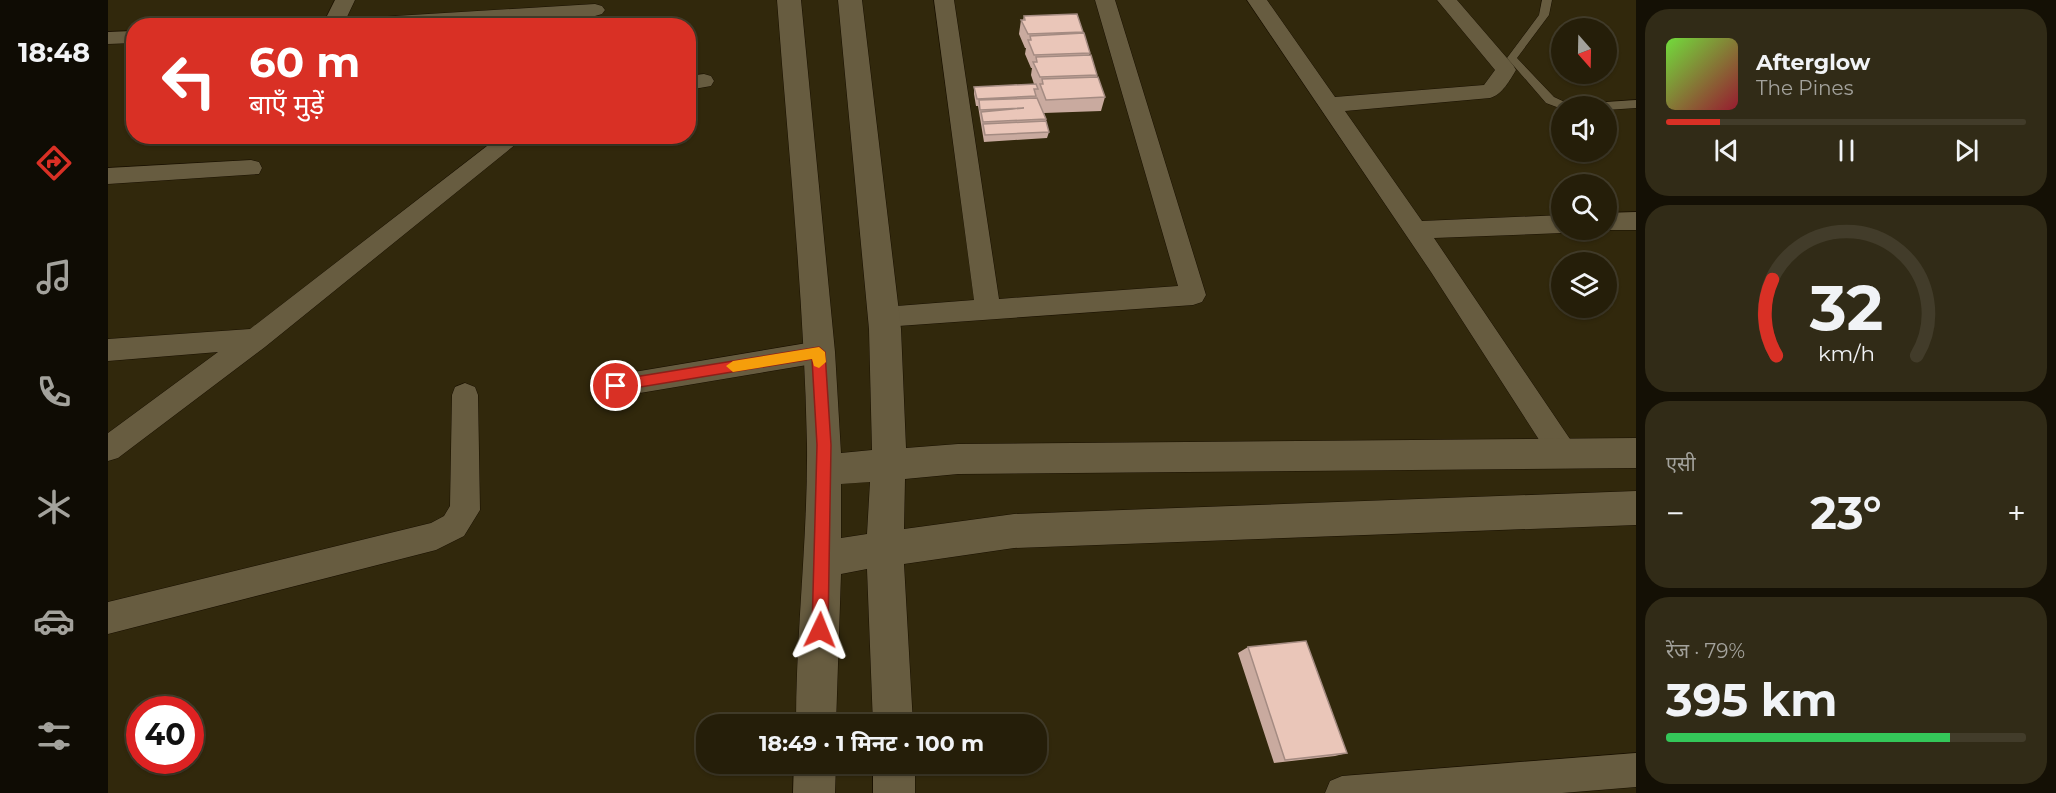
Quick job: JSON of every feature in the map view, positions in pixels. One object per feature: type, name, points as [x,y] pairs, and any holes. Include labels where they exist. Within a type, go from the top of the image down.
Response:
[{"type":"street","points":[[336,18],[345,0]]},
{"type":"street","points":[[789,0],[819,352],[824,445],[823,559],[816,714]]},
{"type":"street","points":[[850,0],[884,317],[890,425],[885,549],[893,714]]},
{"type":"street","points":[[945,0],[988,310]]},
{"type":"street","points":[[884,317],[1193,295],[1105,0]]},
{"type":"street","points":[[1257,0],[1416,230],[1564,454]]},
{"type":"street","points":[[1328,105],[1491,91],[1506,70],[1447,0]]},
{"type":"street","points":[[474,18],[594,12]]},
{"type":"street","points":[[108,38],[126,37]]},
{"type":"street","points":[[108,449],[256,339],[505,144]]},
{"type":"street","points":[[108,176],[251,168]]},
{"type":"street","points":[[1617,222],[1636,221]]},
{"type":"street","points":[[1416,230],[1551,224]]},
{"type":"street","points":[[108,350],[256,339]]},
{"type":"street","points":[[616,386],[819,352]]},
{"type":"street","points":[[108,618],[436,536],[454,526],[465,510],[465,395]]},
{"type":"street","points":[[822,470],[958,459],[1636,453]]},
{"type":"street","points":[[823,559],[1014,531],[1636,508]]},
{"type":"street","points":[[1342,793],[1636,770]]},
{"type":"street","points":[[814,793],[815,774]]},
{"type":"street","points":[[894,774],[894,793]]},
{"type":"lane","points":[[1547,0],[1544,15],[1512,58],[1551,100]]},
{"type":"lane","points":[[1617,105],[1636,104]]},
{"type":"building","points":[[1077,14],[1083,32],[1028,34],[1021,20],[1025,20],[1024,16]]},
{"type":"building","points":[[1084,33],[1090,53],[1034,55],[1028,40],[1031,40],[1030,36]]},
{"type":"building","points":[[1091,55],[1097,75],[1040,77],[1033,62],[1037,62],[1036,57]]},
{"type":"building","points":[[1098,77],[1105,97],[1046,100],[1040,84],[1043,84],[1042,79]]},
{"type":"building","points":[[1036,84],[1038,89],[1034,89],[1036,96],[977,99],[974,87]]},
{"type":"building","points":[[1037,98],[1046,119],[983,122],[981,112],[1024,108],[980,110],[979,100]]},
{"type":"building","points":[[1046,121],[1049,132],[985,135],[983,124]]},
{"type":"building","points":[[1306,641],[1347,753],[1285,760],[1248,647]]},
{"type":"slow traffic","points":[[733,366],[819,352],[819,362]]},
{"type":"route","points":[[616,386],[819,352],[824,445],[820,630]]}]
